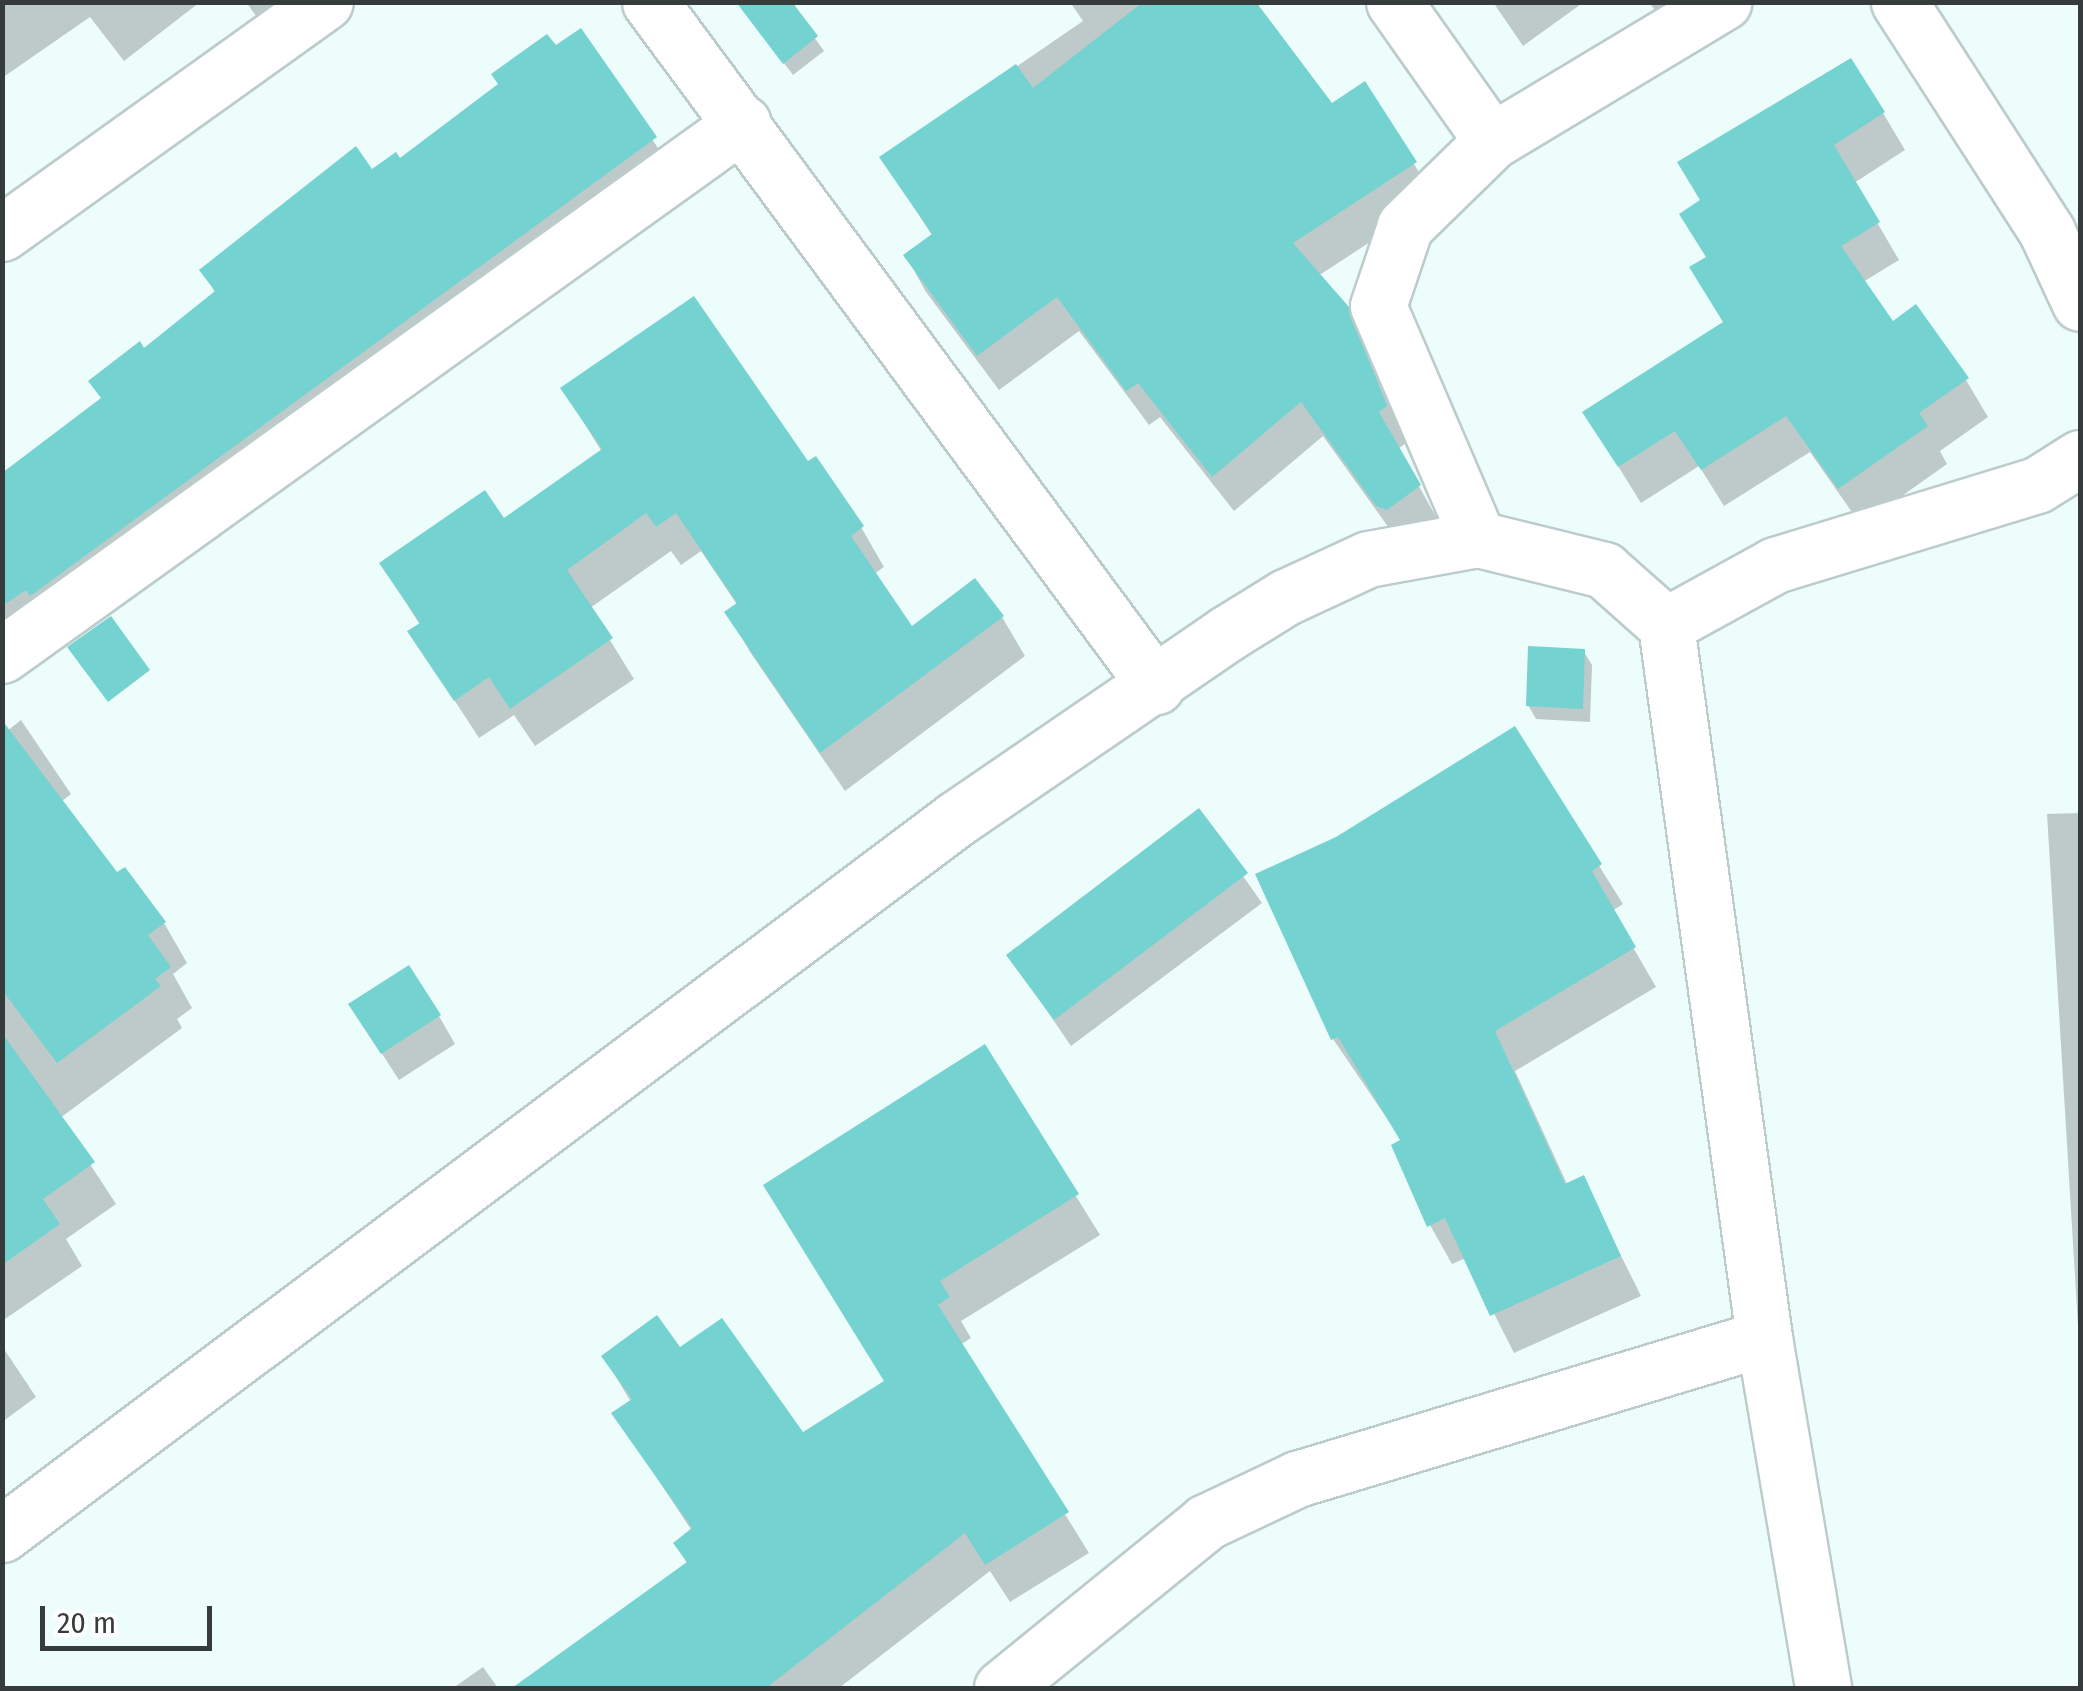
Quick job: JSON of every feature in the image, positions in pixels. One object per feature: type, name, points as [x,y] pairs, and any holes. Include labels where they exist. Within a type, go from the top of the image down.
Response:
[{"type":"street","points":[[2,233],[325,2]]},
{"type":"street","points":[[650,2],[743,122],[1156,686]]},
{"type":"street","points":[[1394,2],[1492,141]]},
{"type":"street","points":[[1478,539],[1378,306],[1404,226],[1492,141],[1723,2]]},
{"type":"street","points":[[1898,2],[2047,232],[2080,303]]},
{"type":"street","points":[[2,655],[743,122]]},
{"type":"street","points":[[1666,625],[1775,564],[2037,485],[2080,458]]},
{"type":"street","points":[[2,1534],[940,831],[1286,596],[1368,559],[1478,539],[1604,570],[1666,625],[1764,1338],[1822,1688]]},
{"type":"street","points":[[1002,1688],[1206,1522],[1297,1479],[1764,1338]]},
{"type":"building","points":[[736,2],[792,2],[818,36],[783,64]]},
{"type":"building","points":[[1143,2],[1256,2],[1332,103],[1365,81],[1417,162],[1293,243],[1349,307],[1387,406],[1379,412],[1421,485],[1387,510],[1376,506],[1301,402],[1212,477],[1138,383],[1126,391],[1057,297],[977,356],[903,255],[932,234],[879,157],[1016,64],[1033,88]]},
{"type":"building","points":[[581,28],[657,137],[30,596],[26,590],[2,606],[2,473],[101,398],[88,381],[140,341],[144,348],[215,291],[199,270],[356,146],[372,169],[396,152],[400,158],[498,84],[491,74],[547,34],[556,45]]},
{"type":"building","points":[[1851,58],[1885,112],[1834,145],[1880,222],[1841,246],[1893,321],[1916,304],[1969,378],[1919,413],[1928,426],[1838,489],[1786,416],[1701,470],[1675,431],[1618,467],[1582,412],[1723,322],[1689,267],[1706,257],[1679,214],[1700,200],[1677,162]]},
{"type":"building","points":[[694,296],[808,461],[816,456],[864,526],[851,536],[912,626],[975,578],[1004,616],[820,753],[724,612],[737,603],[676,513],[656,527],[646,513],[567,570],[613,638],[510,709],[489,677],[454,701],[407,631],[420,623],[379,563],[485,490],[504,518],[602,449],[560,388]]},
{"type":"building","points":[[111,616],[150,670],[108,702],[67,647]]},
{"type":"building","points":[[1528,646],[1585,649],[1583,709],[1526,706]]},
{"type":"building","points":[[2,720],[117,872],[125,867],[166,922],[148,935],[171,967],[155,979],[161,986],[57,1063],[2,990]]},
{"type":"building","points":[[1515,726],[1602,864],[1592,871],[1636,947],[1495,1031],[1565,1184],[1584,1175],[1621,1256],[1490,1316],[1445,1218],[1427,1227],[1391,1145],[1400,1140],[1338,1037],[1331,1040],[1255,874],[1336,837]]},
{"type":"building","points":[[1199,808],[1248,873],[1054,1020],[1006,955]]},
{"type":"building","points":[[409,965],[441,1015],[381,1054],[348,1004]]},
{"type":"building","points":[[2,1033],[95,1162],[43,1199],[60,1224],[2,1265]]},
{"type":"building","points":[[985,1044],[1079,1194],[940,1281],[950,1297],[938,1305],[1069,1512],[985,1565],[965,1533],[766,1688],[512,1688],[687,1562],[673,1543],[692,1528],[611,1413],[632,1399],[601,1356],[657,1315],[680,1347],[722,1318],[803,1432],[884,1381],[763,1185]]}]
